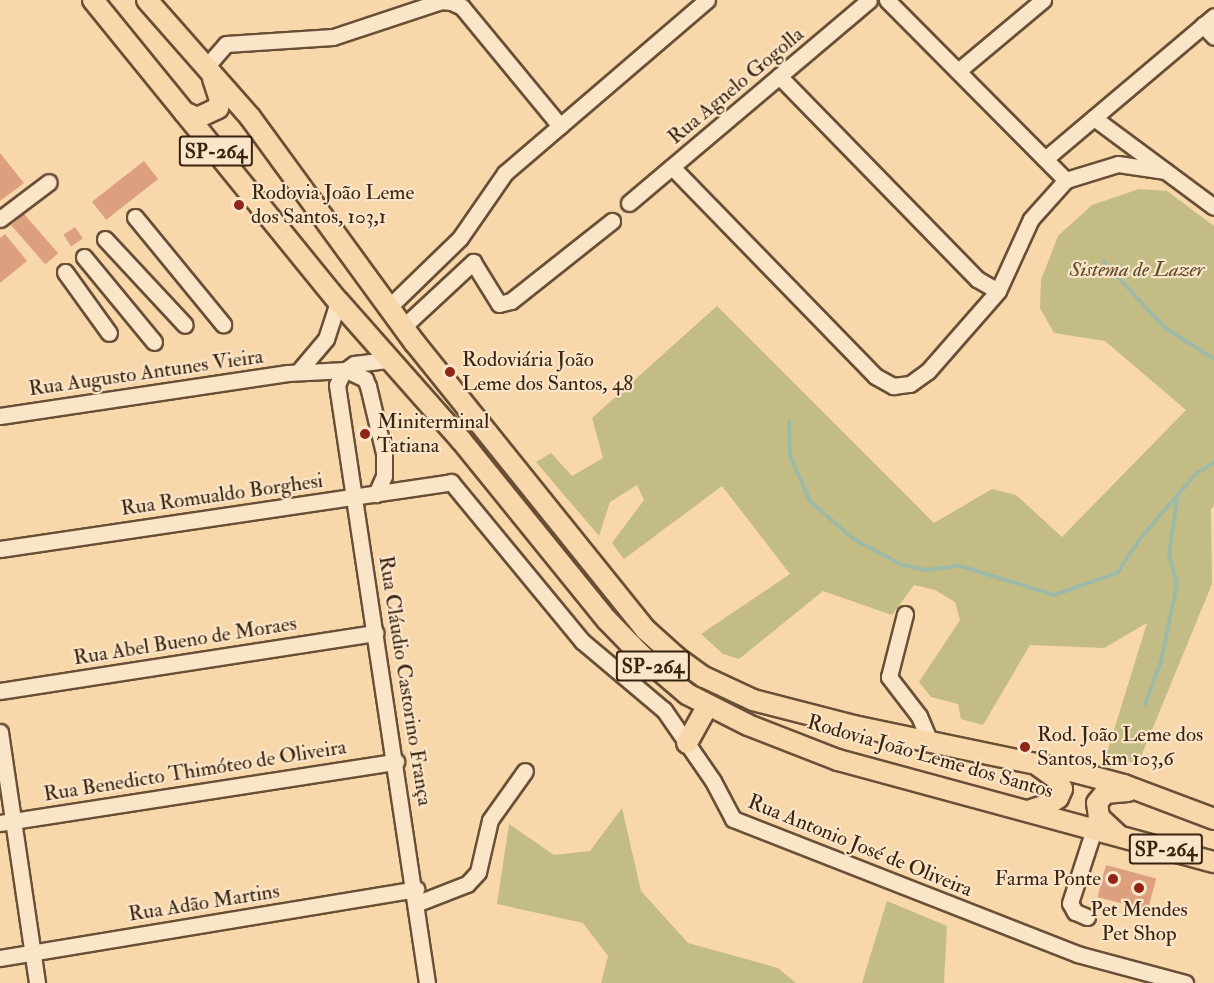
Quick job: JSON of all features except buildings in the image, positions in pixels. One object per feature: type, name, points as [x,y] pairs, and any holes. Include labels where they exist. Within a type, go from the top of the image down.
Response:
[{"type":"main road","name":"Rodovia João Leme dos Santos","points":[[93,0],[338,302],[387,360],[461,440],[607,620],[639,654],[687,694],[838,760],[1214,862]]},
{"type":"main road","name":"Rodovia João Leme dos Santos","points":[[147,0],[250,117],[388,308],[646,630],[676,657],[704,677],[753,700],[1030,761],[1143,793],[1214,819]]},
{"type":"main road","points":[[184,112],[197,118],[218,108],[218,90],[206,67]]},
{"type":"main road","points":[[687,743],[708,705]]},
{"type":"main road","points":[[1028,811],[1052,802],[1062,789],[1058,780],[1030,761]]},
{"type":"main road","points":[[1118,836],[1099,818],[1097,803],[1104,794],[1115,790],[1143,793]]},
{"type":"street","points":[[388,308],[460,238],[505,173],[707,0]]},
{"type":"street","name":"Rua Agnelo Gogolla","points":[[629,203],[869,0]]},
{"type":"street","points":[[888,0],[1066,180]]},
{"type":"street","points":[[958,71],[1043,0]]},
{"type":"street","points":[[206,67],[226,44],[333,37],[441,2],[451,2],[462,7],[560,126]]},
{"type":"street","points":[[1045,159],[1209,20],[1214,37]]},
{"type":"street","points":[[779,76],[977,279],[998,291]]},
{"type":"street","points":[[1094,118],[1214,207]]},
{"type":"street","points":[[1104,166],[1115,153],[1110,131]]},
{"type":"street","points":[[672,167],[875,376],[893,386],[910,384],[928,370],[998,291],[1031,219],[1066,180],[1104,166],[1130,163],[1165,171]]},
{"type":"street","points":[[0,219],[49,182]]},
{"type":"street","points":[[135,217],[223,324]]},
{"type":"street","points":[[460,238],[499,304],[504,304],[612,221]]},
{"type":"street","points":[[105,239],[185,325]]},
{"type":"street","points":[[84,257],[154,342]]},
{"type":"street","points":[[403,327],[473,262]]},
{"type":"street","points":[[65,272],[109,333]]},
{"type":"street","points":[[298,372],[326,339],[338,302]]},
{"type":"street","points":[[337,385],[350,367],[387,360]]},
{"type":"street","points":[[350,367],[365,379],[368,386],[384,453],[384,476],[375,494]]},
{"type":"street","name":"Rua Augusto Antunes Vieira","points":[[0,416],[298,372],[350,367]]},
{"type":"street","name":"Rua Cláudio Castorino França","points":[[329,368],[337,385],[356,496],[417,896],[427,983]]},
{"type":"street","name":"Rua Romualdo Borghesi","points":[[0,549],[451,483]]},
{"type":"street","name":"Rua Antonio José de Oliveira","points":[[451,483],[582,641],[664,710],[733,819],[1077,954],[1185,983]]},
{"type":"street","points":[[905,614],[889,677],[919,716],[928,740]]},
{"type":"street","name":"Rua Abel Bueno de Moraes","points":[[0,690],[376,633]]},
{"type":"street","points":[[0,732],[7,822],[37,983]]},
{"type":"street","name":"Rua Benedicto Thimóteo de Oliveira","points":[[7,822],[396,762]]},
{"type":"street","name":"Rua Adão Martins","points":[[0,958],[417,896],[467,884],[478,872],[490,820],[525,771]]},
{"type":"street","points":[[1087,917],[1076,912],[1070,903],[1094,829]]},
{"type":"green space","name":"Sistema de Lazer","points":[[1139,189],[1167,191],[1214,226],[1214,506],[1211,509],[1212,584],[1138,764],[1106,756],[1147,623],[1104,648],[1030,645],[983,725],[961,719],[958,704],[931,697],[919,682],[960,620],[955,602],[935,590],[914,585],[892,615],[823,591],[739,659],[723,654],[701,634],[790,574],[722,486],[624,559],[612,543],[644,500],[637,485],[610,502],[599,536],[536,462],[551,453],[572,476],[603,458],[592,418],[717,306],[934,523],[992,489],[1016,495],[1062,537],[1186,410],[1105,341],[1054,333],[1040,308],[1041,280],[1058,236],[1092,205]]},
{"type":"green space","points":[[622,808],[641,891],[688,943],[778,968],[796,983],[601,983],[608,956],[583,923],[497,904],[509,824],[554,855],[590,851]]},
{"type":"green space","points":[[887,901],[947,926],[944,983],[862,983]]},
{"type":"waterway","points":[[1103,261],[1164,327],[1214,359]]},
{"type":"waterway","points":[[789,421],[790,456],[810,501],[852,538],[902,565],[925,570],[960,566],[1054,595],[1117,573],[1139,540],[1195,475],[1214,462]]},
{"type":"waterway","points":[[1145,705],[1161,661],[1177,584],[1169,554],[1177,499]]},
{"type":"place","name":"Rodovia João Leme dos Santos, 103,1","points":[[239,205]]},
{"type":"place","name":"Rodoviária João Leme dos Santos, 48","points":[[450,372]]},
{"type":"place","name":"Miniterminal Tatiana","points":[[365,434]]},
{"type":"place","name":"Rod. João Leme dos Santos, km 103,6","points":[[1025,747]]},
{"type":"place","name":"Farma Ponte","points":[[1113,879]]},
{"type":"place","name":"Pet Mendes Pet Shop","points":[[1139,888]]}]
